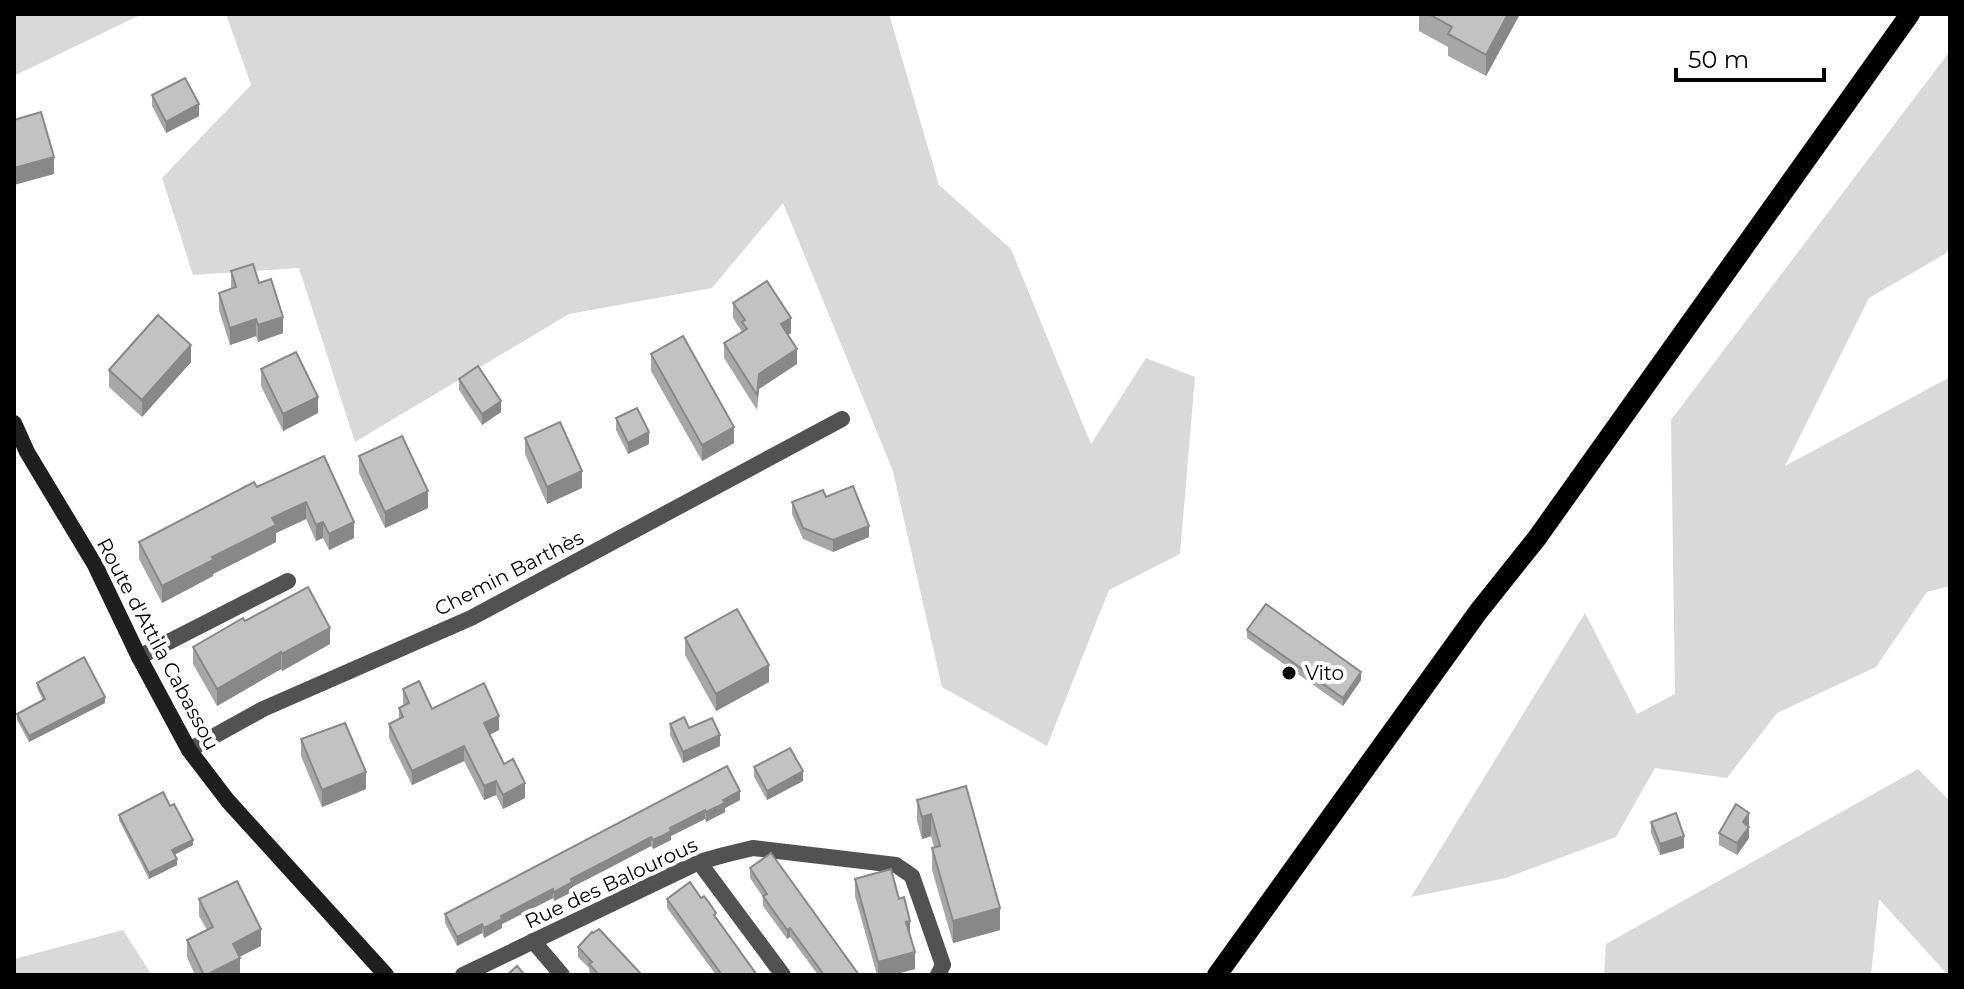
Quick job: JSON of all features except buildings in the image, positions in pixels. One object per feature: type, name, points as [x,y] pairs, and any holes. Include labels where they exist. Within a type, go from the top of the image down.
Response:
[{"type":"main road","points":[[1217,975],[1478,612],[1537,538],[1910,14]]},
{"type":"main road","name":"Route d'Attila Cabassou","points":[[14,423],[27,452],[95,565],[139,657],[189,750],[228,801],[386,975]]},
{"type":"street","name":"Chemin Barthès","points":[[189,750],[263,709],[471,618],[842,419]]},
{"type":"street","points":[[139,657],[288,581]]},
{"type":"street","name":"Rue des Balourous","points":[[463,975],[699,862],[753,848],[896,865],[912,876],[943,965],[938,975]]},
{"type":"street","points":[[699,862],[783,975]]},
{"type":"street","points":[[533,941],[562,975]]},
{"type":"shaded area","points":[[14,14],[142,14],[14,76]]},
{"type":"shaded area","points":[[226,14],[889,14],[939,185],[1011,249],[1091,444],[1146,358],[1195,377],[1180,554],[1109,590],[1047,746],[942,687],[893,471],[783,203],[712,288],[569,314],[355,442],[299,268],[193,275],[162,178],[251,85]]},
{"type":"shaded area","points":[[1950,51],[1950,248],[1945,254],[1869,298],[1785,466],[1950,377],[1950,586],[1927,592],[1876,667],[1777,713],[1727,778],[1655,768],[1616,837],[1506,878],[1411,897],[1585,613],[1637,714],[1675,694],[1671,420]]},
{"type":"shaded area","points":[[1918,769],[1950,801],[1950,975],[1879,899],[1871,975],[1604,975],[1606,944]]},
{"type":"shaded area","points":[[123,930],[152,975],[14,975],[14,959]]},
{"type":"place","name":"Vito","points":[[1289,673]]}]
